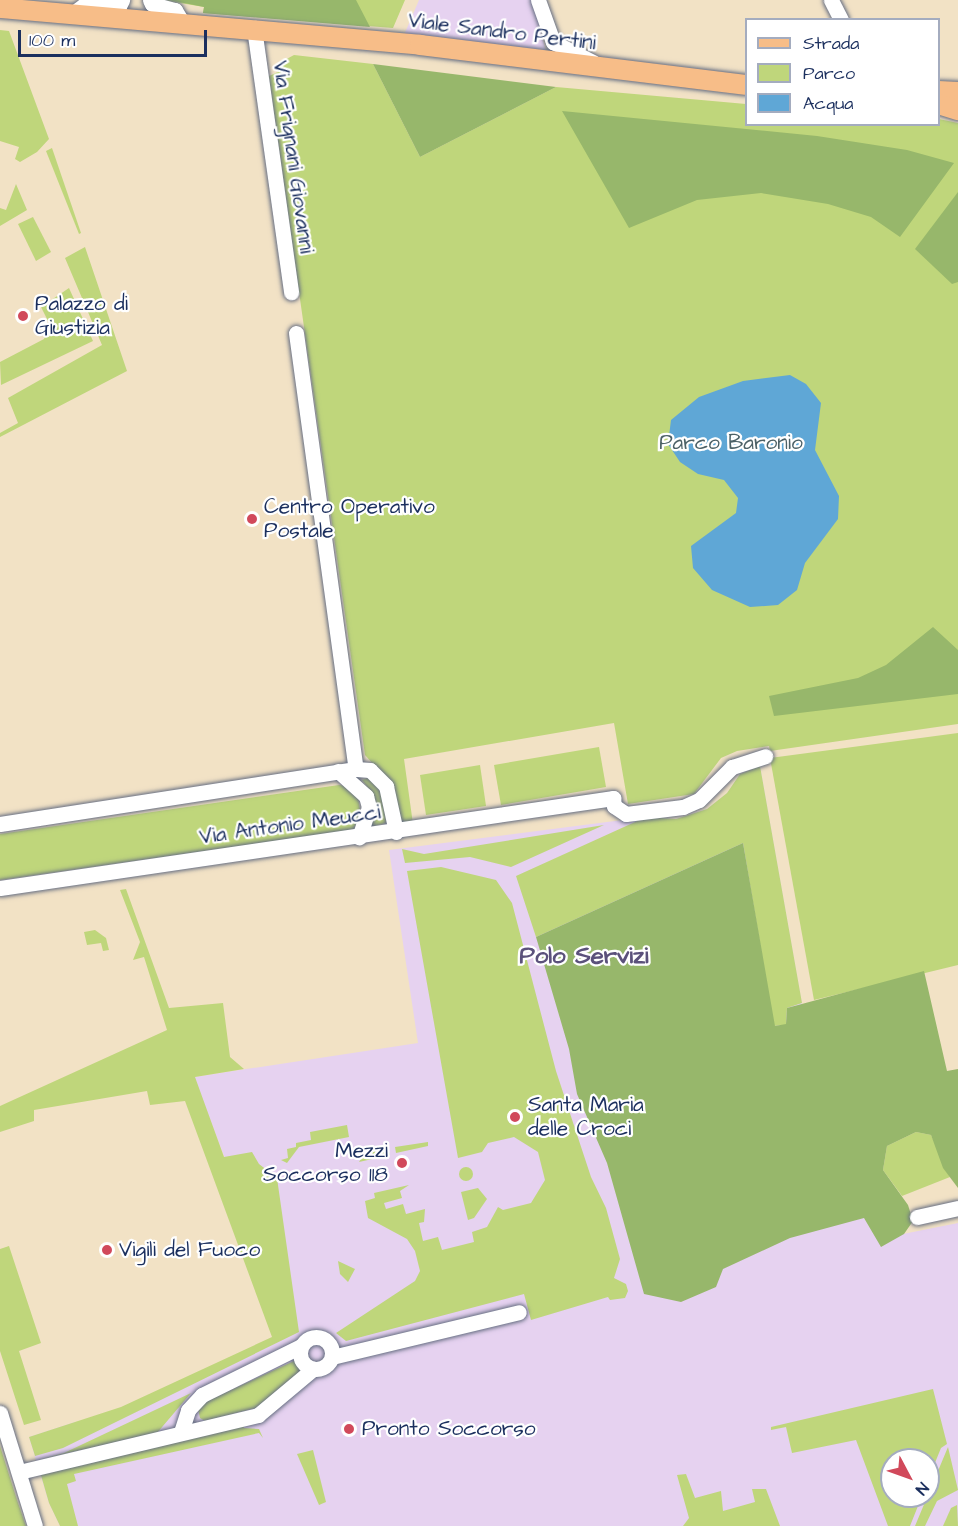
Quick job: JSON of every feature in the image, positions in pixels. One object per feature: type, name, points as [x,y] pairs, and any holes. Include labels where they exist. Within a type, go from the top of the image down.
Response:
[{"type":"main road","name":"Viale Sandro Pertini","points":[[0,8],[184,25],[254,28],[420,45],[606,70],[745,85]]},
{"type":"main road","points":[[940,91],[958,92]]},
{"type":"main road","points":[[940,104],[958,110]]},
{"type":"street","points":[[72,14],[84,5],[119,6],[122,0]]},
{"type":"street","points":[[150,0],[152,4],[175,10],[184,25]]},
{"type":"street","points":[[538,0],[553,42],[606,70]]},
{"type":"street","points":[[831,0],[840,18]]},
{"type":"street","name":"Via Frignani Giovanni","points":[[254,28],[291,292]]},
{"type":"street","points":[[0,824],[356,769],[296,333]]},
{"type":"street","points":[[396,832],[613,798],[614,806],[626,814],[683,807],[699,800],[732,767],[765,756]]},
{"type":"street","name":"Via Antonio Meucci","points":[[0,888],[396,832],[386,786],[370,770],[356,769]]},
{"type":"street","points":[[338,771],[366,796],[369,807],[359,837]]},
{"type":"street","points":[[917,1217],[958,1208]]},
{"type":"street","points":[[19,1472],[258,1415],[313,1369],[323,1368],[332,1357],[519,1312]]},
{"type":"street","points":[[181,1432],[188,1410],[202,1395],[302,1346],[308,1339],[322,1338],[330,1344],[332,1357]]},
{"type":"street","points":[[302,1346],[302,1360],[313,1369]]},
{"type":"street","points":[[0,1413],[35,1526]]},
{"type":"shaded area","points":[[419,0],[533,0],[546,52],[404,35]]},
{"type":"shaded area","name":"Santa Maria delle Croci","points":[[760,766],[830,1163],[893,1236],[958,1223],[958,1526],[60,1526],[49,1503],[29,1437],[75,1422],[81,1436],[292,1335],[194,1077],[418,1043],[389,850],[646,817],[676,819],[707,809],[727,793],[740,774]]},
{"type":"green space","points":[[162,0],[405,0],[393,28],[203,13],[204,7]]},
{"type":"green space","points":[[169,0],[356,0],[370,27],[203,13],[204,7]]},
{"type":"green space","points":[[0,30],[9,31],[49,139],[37,152],[20,162],[15,159],[19,147],[0,141]]},
{"type":"green space","name":"Parco Baronio","points":[[294,55],[373,64],[420,157],[556,87],[745,104],[745,126],[940,126],[940,119],[958,123],[958,724],[770,751],[769,746],[737,751],[721,758],[694,794],[628,804],[614,723],[404,759],[413,824],[400,825],[389,782],[365,755],[269,76],[278,72],[281,62]]},
{"type":"green space","points":[[373,64],[556,87],[420,157]]},
{"type":"green space","points":[[562,111],[817,136],[907,150],[954,163],[900,237],[871,217],[828,204],[761,193],[697,200],[629,228]]},
{"type":"green space","points":[[52,148],[81,233],[79,234],[46,151]]},
{"type":"green space","points":[[16,184],[27,210],[0,226],[0,208],[6,210]]},
{"type":"green space","points":[[958,192],[958,282],[952,284],[915,249]]},
{"type":"green space","points":[[33,217],[51,252],[36,261],[18,224]]},
{"type":"green space","points":[[85,247],[127,371],[0,437],[0,433],[18,423],[8,398],[102,345],[65,258]]},
{"type":"green space","points":[[69,288],[93,341],[1,385],[0,362],[44,339],[50,325],[41,307]]},
{"type":"green space","points":[[933,627],[958,650],[958,694],[774,716],[769,696],[858,678],[886,665]]},
{"type":"green space","points":[[958,733],[958,965],[814,1000],[770,758]]},
{"type":"green space","points":[[599,747],[606,787],[501,805],[494,765]]},
{"type":"green space","points":[[480,765],[486,806],[426,815],[420,775]]},
{"type":"green space","points":[[760,766],[802,1003],[787,1008],[786,1025],[774,1026],[743,843],[536,937],[516,876],[646,817],[676,819],[707,809],[727,793],[740,774]]},
{"type":"green space","points":[[368,778],[381,790],[386,823],[370,827],[375,809],[373,794],[362,780]]},
{"type":"green space","points":[[339,785],[348,786],[358,798],[361,815],[353,830],[0,880],[0,834]]},
{"type":"green space","points":[[604,825],[511,867],[470,857],[405,863],[402,849],[424,854]]},
{"type":"green space","points":[[743,843],[775,1026],[786,1024],[787,1008],[924,971],[947,1071],[958,1069],[958,1188],[943,1168],[931,1135],[916,1132],[887,1146],[883,1170],[908,1205],[913,1221],[904,1234],[881,1247],[864,1218],[790,1238],[723,1269],[716,1287],[681,1302],[644,1294],[607,1163],[577,1094],[569,1049],[536,937]]},
{"type":"green space","points":[[441,867],[496,880],[512,903],[556,1071],[591,1177],[606,1208],[620,1259],[614,1278],[626,1284],[628,1291],[625,1298],[610,1300],[608,1297],[531,1320],[524,1294],[346,1341],[336,1333],[415,1281],[420,1271],[415,1251],[407,1239],[368,1218],[365,1201],[375,1198],[374,1193],[409,1185],[400,1191],[402,1198],[384,1203],[386,1209],[403,1204],[406,1214],[425,1209],[424,1222],[419,1223],[423,1241],[438,1237],[442,1250],[474,1242],[472,1232],[487,1227],[498,1207],[503,1210],[531,1203],[545,1180],[538,1152],[514,1137],[488,1143],[482,1152],[458,1158],[407,871]]},
{"type":"green space","points":[[126,889],[169,1008],[223,1003],[230,1057],[244,1069],[195,1077],[224,1157],[252,1152],[259,1164],[277,1178],[299,1332],[63,1448],[35,1456],[29,1437],[121,1407],[272,1337],[185,1101],[150,1105],[147,1091],[34,1110],[34,1121],[0,1132],[0,1106],[167,1030],[144,957],[133,960],[140,942],[120,890]]},
{"type":"green space","points":[[95,930],[106,938],[109,950],[103,951],[101,943],[87,945],[84,932]]},
{"type":"green space","points":[[347,1125],[349,1137],[299,1147],[287,1163],[281,1160],[288,1158],[287,1149],[296,1147],[296,1143],[311,1140],[310,1132]]},
{"type":"green space","points":[[916,1132],[931,1135],[950,1177],[902,1196],[883,1170],[887,1146]]},
{"type":"green space","points":[[428,1142],[428,1146],[396,1153],[395,1147]]},
{"type":"green space","points":[[388,1148],[390,1155],[359,1162],[364,1154]]},
{"type":"green space","points":[[466,1167],[471,1169],[473,1174],[471,1179],[466,1181],[461,1179],[459,1174],[461,1169]]},
{"type":"green space","points":[[478,1188],[487,1199],[474,1218],[468,1220],[461,1192]]},
{"type":"green space","points":[[9,1246],[41,1343],[19,1351],[41,1420],[24,1425],[0,1351],[0,1249]]},
{"type":"green space","points":[[338,1261],[355,1269],[348,1282],[340,1274]]},
{"type":"green space","points":[[296,1360],[302,1370],[256,1408],[205,1421],[200,1418],[198,1409],[207,1401]]},
{"type":"green space","points":[[933,1389],[947,1444],[940,1450],[940,1448],[880,1448],[880,1504],[856,1440],[792,1453],[786,1427],[771,1430],[771,1427]]},
{"type":"green space","points":[[191,1393],[157,1433],[37,1460],[64,1453]]},
{"type":"green space","points":[[243,1424],[244,1428],[259,1429],[263,1438],[259,1433],[74,1474],[76,1481],[67,1484],[78,1526],[60,1526],[49,1503],[40,1472]]},
{"type":"green space","points":[[0,1446],[17,1500],[26,1526],[0,1526]]},
{"type":"green space","points":[[948,1447],[958,1490],[940,1499],[940,1466]]},
{"type":"green space","points":[[313,1450],[326,1502],[319,1505],[297,1454]]},
{"type":"green space","points":[[686,1474],[695,1498],[721,1491],[723,1511],[755,1502],[752,1489],[766,1489],[780,1526],[683,1526],[689,1518],[677,1475]]},
{"type":"green space","points":[[957,1505],[958,1526],[943,1526],[951,1508]]},
{"type":"green space","points":[[881,1508],[917,1508],[910,1526],[888,1526]]},
{"type":"green space","points":[[923,1508],[934,1508],[925,1526],[915,1526]]},
{"type":"water","points":[[790,375],[806,384],[821,403],[815,450],[839,496],[838,519],[805,563],[797,590],[778,605],[750,607],[712,590],[693,568],[691,546],[736,513],[738,498],[724,480],[698,474],[680,462],[668,444],[671,420],[699,397],[743,381]]},
{"type":"place","name":"Palazzo di Giustizia","points":[[23,316]]},
{"type":"place","name":"Centro Operativo Postale","points":[[252,519]]},
{"type":"place","name":"Santa Maria delle Croci","points":[[515,1117]]},
{"type":"place","name":"Mezzi Soccorso 118","points":[[402,1163]]},
{"type":"place","name":"Vigili del Fuoco","points":[[107,1250]]},
{"type":"place","name":"Pronto Soccorso","points":[[349,1429]]},
{"type":"district","name":"Polo Servizi","points":[[584,957]]}]
